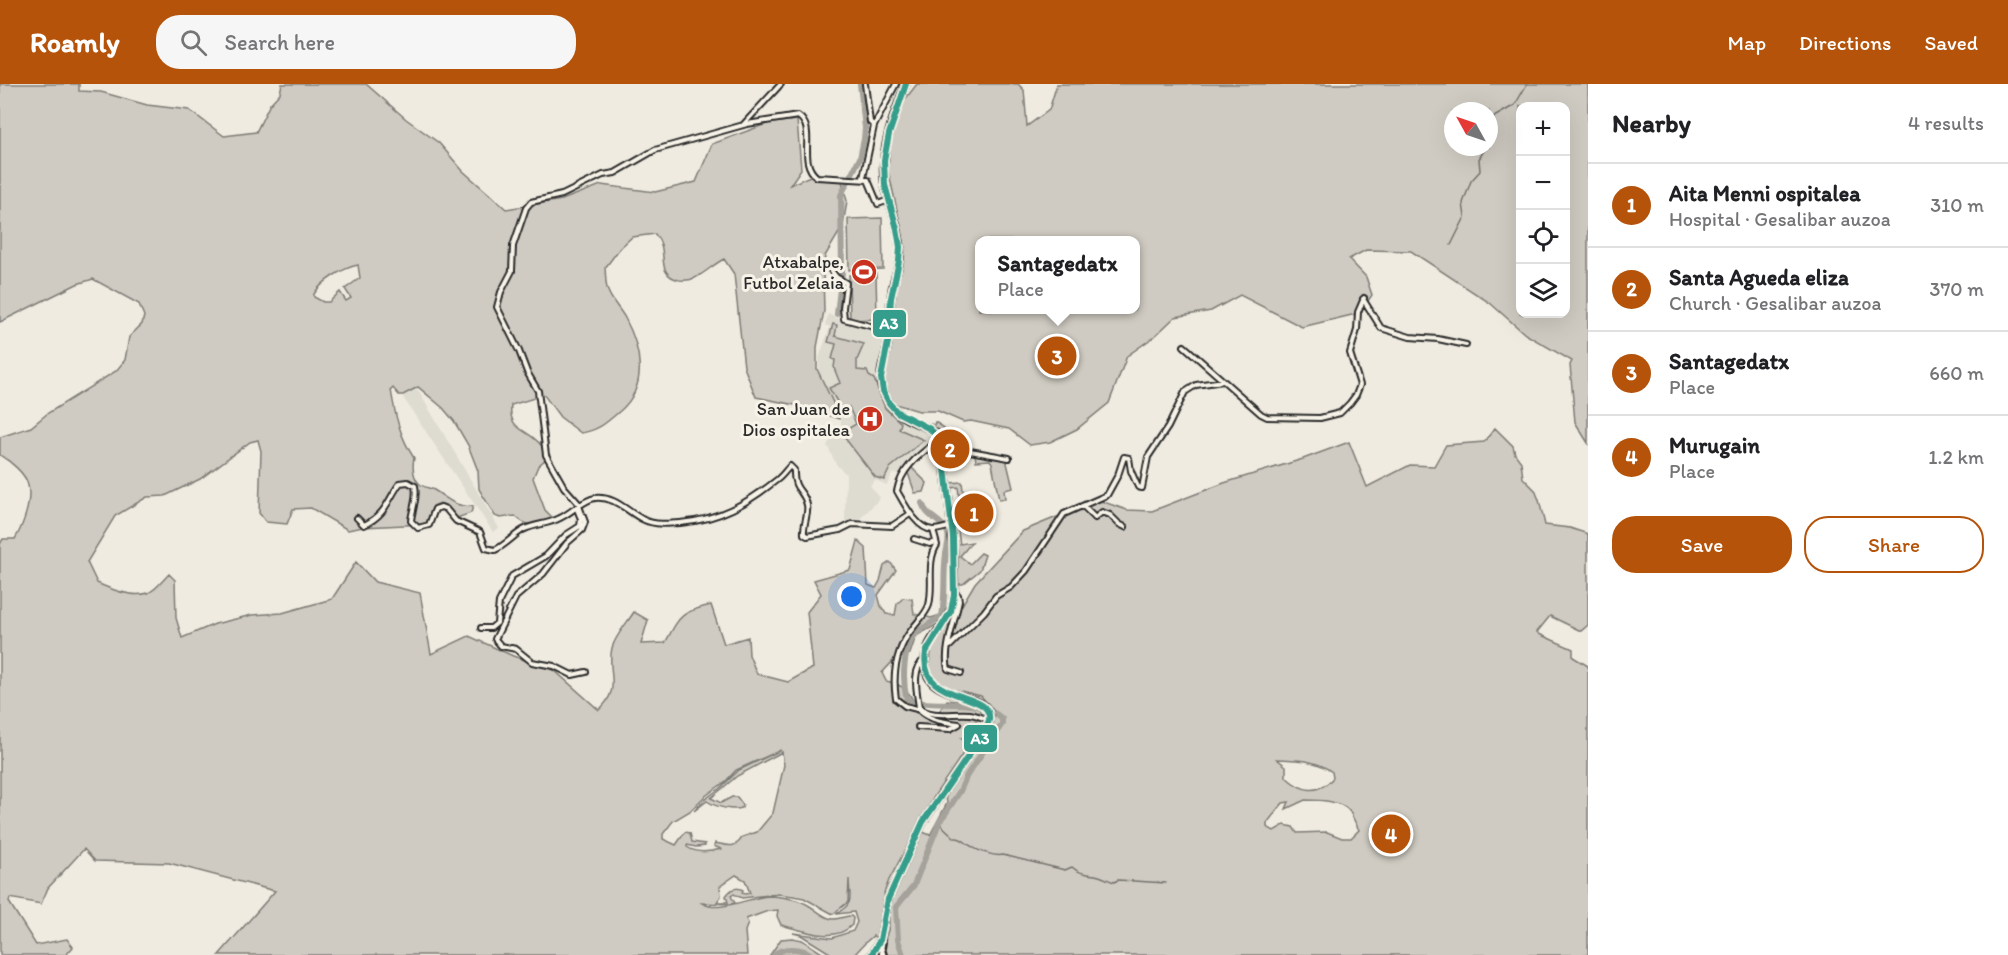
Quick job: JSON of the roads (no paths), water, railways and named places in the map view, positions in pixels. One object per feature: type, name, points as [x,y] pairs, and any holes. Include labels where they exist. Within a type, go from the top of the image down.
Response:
[{"type":"main road","points":[[883,932],[873,954],[883,955],[880,948],[884,935],[888,899],[923,822],[984,733],[989,720],[982,704],[972,698],[935,686],[927,673],[925,658],[932,639],[950,611],[954,592],[942,446],[937,433],[906,419],[895,411],[887,400],[880,378],[890,331],[891,294],[900,253],[898,235],[885,183],[884,159],[906,84]]},
{"type":"street","points":[[743,125],[781,84]]},
{"type":"street","points":[[865,84],[870,122],[874,126]]},
{"type":"street","points":[[863,178],[874,126],[896,84]]},
{"type":"street","points":[[586,672],[572,675],[554,666],[532,662],[516,649],[501,645],[495,639],[516,597],[543,574],[567,543],[582,530],[585,522],[579,506],[564,487],[546,455],[538,391],[497,307],[502,290],[512,271],[512,249],[526,208],[535,200],[562,195],[603,175],[615,173],[656,150],[743,125],[798,116],[803,119],[806,126],[806,157],[812,173],[817,177],[863,178],[870,183],[878,204],[889,200]]},
{"type":"street","points":[[830,269],[846,286],[844,319],[890,331]]},
{"type":"street","points":[[1184,346],[1257,412],[1267,417],[1312,418],[1329,417],[1340,413],[1356,395],[1360,385],[1350,353],[1357,330],[1358,312],[1364,299],[1381,328],[1410,337],[1434,338],[1466,345]]},
{"type":"street","points":[[961,673],[947,668],[947,654],[950,646],[984,612],[996,596],[1011,587],[1026,571],[1063,515],[1069,510],[1107,495],[1125,457],[1129,458],[1131,471],[1138,487],[1142,488],[1148,457],[1168,427],[1185,392],[1196,385],[1223,381]]},
{"type":"street","points":[[942,446],[934,444],[910,465],[901,477],[897,491],[905,501],[910,514],[925,528],[933,530],[948,527]]},
{"type":"street","points":[[943,462],[970,451],[1009,458]]},
{"type":"street","points":[[357,518],[364,525],[371,522],[387,507],[400,483],[408,482],[415,486],[416,492],[411,515],[411,522],[414,526],[418,528],[429,525],[435,509],[441,507],[446,509],[456,521],[480,532],[486,548],[495,550],[525,529],[548,523],[597,498],[608,499],[620,504],[637,517],[657,524],[688,523],[715,518],[756,497],[790,466],[794,470],[795,484],[807,502],[804,534],[807,536],[840,530],[852,524],[890,527],[910,514]]},
{"type":"street","points":[[481,628],[491,628],[496,624],[500,600],[513,575],[546,556],[566,535],[580,526],[582,520],[579,506]]},
{"type":"street","points":[[1083,506],[1095,518],[1102,512],[1106,513],[1125,527]]},
{"type":"street","points":[[933,530],[936,544],[932,552],[932,585],[929,606],[903,642],[896,664],[894,681],[897,699],[905,706],[921,710],[941,714],[950,712],[973,714],[989,720]]},
{"type":"street","points":[[915,539],[936,544]]},
{"type":"street","points":[[950,646],[949,640],[959,601],[958,595],[954,592]]},
{"type":"street","points":[[918,727],[950,729],[959,724],[931,718],[922,713],[919,707],[916,676],[918,667],[925,658]]},
{"type":"waterway","points":[[837,314],[842,272],[841,195],[860,158],[864,139],[860,84]]},
{"type":"waterway","points":[[1498,115],[1515,105],[1527,84]]},
{"type":"waterway","points":[[1451,245],[1465,217],[1463,203],[1471,181],[1480,171],[1481,156]]},
{"type":"waterway","points":[[903,955],[898,940],[896,907],[914,885],[939,823],[960,791],[967,775],[1002,724],[1002,719],[981,707],[907,700],[904,674],[909,645],[918,632],[942,616],[945,562],[949,539],[944,527],[927,512],[922,503]]},
{"type":"waterway","points":[[939,823],[955,838],[960,838],[982,852],[1065,870],[1072,867],[1085,874],[1114,882],[1118,880],[1166,883]]},
{"type":"waterway","points":[[774,955],[782,950],[793,949],[812,955]]},
{"type":"place","name":"Atxabalpe, Futbol Zelaia","points":[[864,272]]},
{"type":"place","name":"Santagedatx","points":[[1057,356]]},
{"type":"place","name":"San Juan de Dios ospitalea","points":[[870,419]]},
{"type":"place","name":"Santa Agueda eliza","points":[[950,449]]},
{"type":"place","name":"Aita Menni ospitalea","points":[[974,513]]},
{"type":"place","name":"Murugain","points":[[1391,834]]}]
